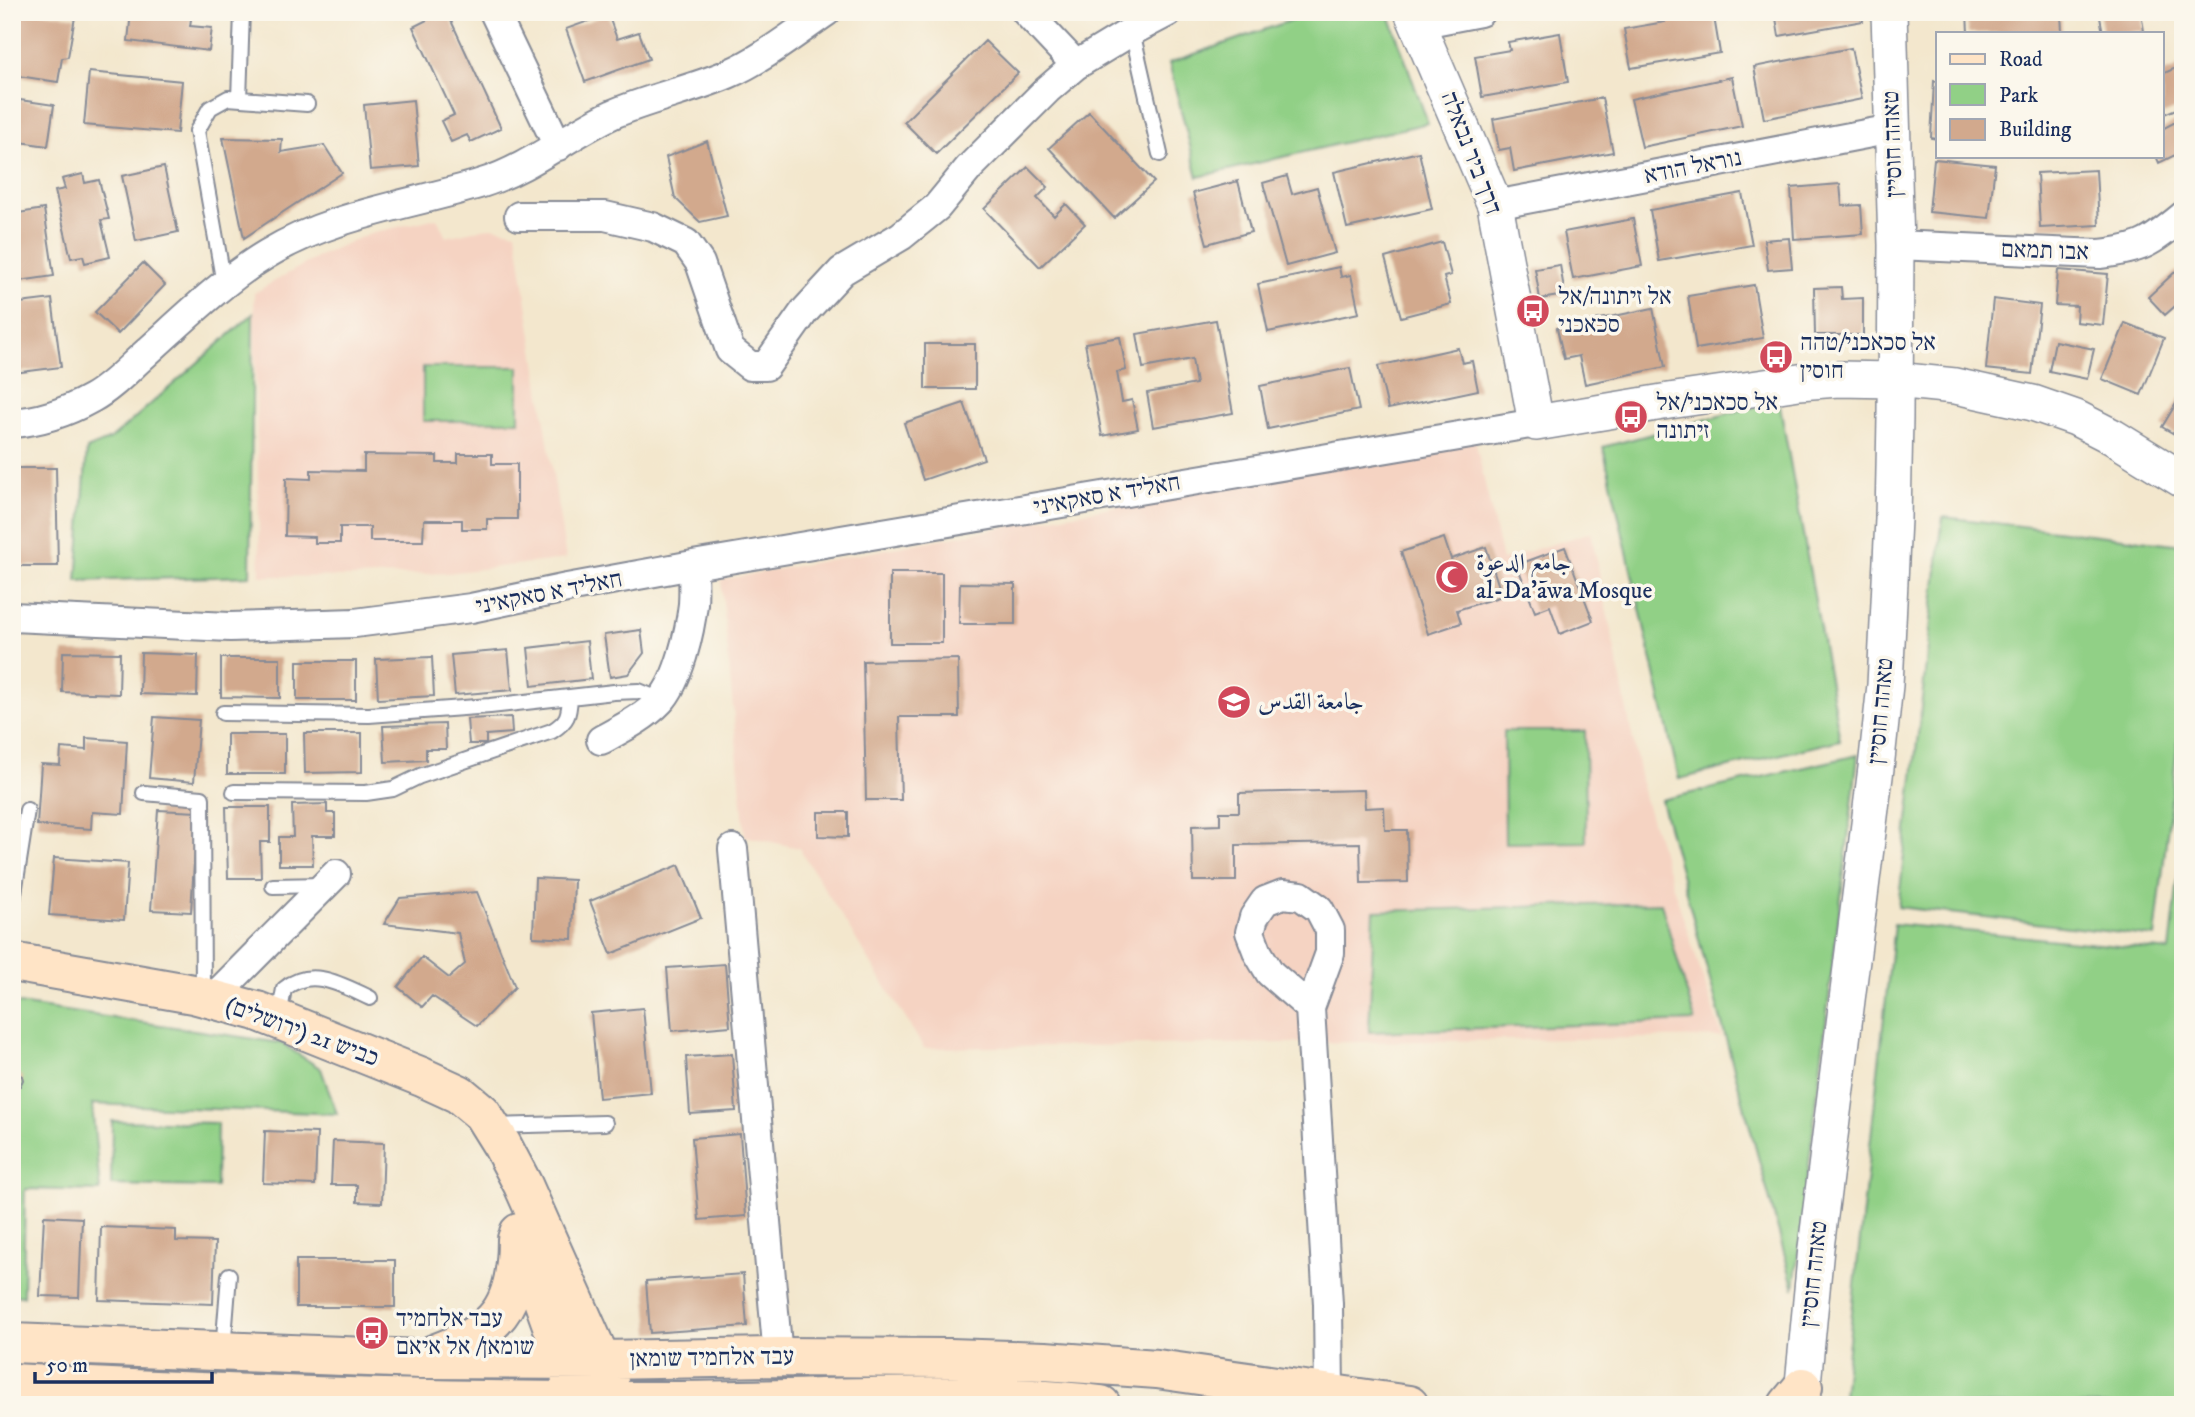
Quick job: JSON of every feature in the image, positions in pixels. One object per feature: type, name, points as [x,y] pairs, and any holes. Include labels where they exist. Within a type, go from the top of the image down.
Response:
[{"type":"main road","name":"כביש 21 (ירושלים)","points":[[12,961],[208,998],[279,1018],[458,1094],[472,1103],[491,1127],[523,1185],[598,1403]]},
{"type":"main road","name":"כביש 21 (ירושלים)","points":[[491,1127],[517,1226],[583,1359]]},
{"type":"main road","points":[[421,1359],[472,1338],[497,1318],[510,1293],[515,1272],[517,1226]]},
{"type":"main road","name":"עבד אלחמיד שומאן","points":[[12,1343],[421,1359],[778,1357],[1045,1361],[1157,1369],[1409,1405]]},
{"type":"main road","name":"עבד אלחמיד שומאן","points":[[12,1383],[100,1396],[598,1403],[945,1396],[1101,1405]]},
{"type":"street","points":[[494,12],[558,146]]},
{"type":"street","points":[[12,423],[30,422],[61,413],[94,397],[117,380],[224,284],[270,253],[316,231],[362,214],[484,182],[531,162],[615,113],[729,74],[826,12]]},
{"type":"street","points":[[1026,12],[1076,65]]},
{"type":"street","points":[[519,216],[605,216],[653,227],[686,243],[700,263],[730,350],[750,366],[766,366],[804,312],[842,271],[901,236],[937,207],[969,168],[1047,90],[1076,65],[1168,12]]},
{"type":"street","points":[[1415,18],[1480,12]]},
{"type":"street","name":"טאהה חוסיין","points":[[1798,1399],[1885,685],[1893,519],[1896,245],[1889,12]]},
{"type":"street","name":"דרך ביר נבאלה","points":[[1415,18],[1495,205],[1535,423]]},
{"type":"street","name":"נוראל הודא","points":[[1495,205],[1892,129]]},
{"type":"street","name":"אבו תמאם","points":[[1896,245],[2100,254],[2131,250],[2152,241],[2183,216]]},
{"type":"street","name":"חאליד א סאקאיני","points":[[12,617],[230,627],[355,623],[471,608],[693,565],[1535,423],[1669,401],[1838,379],[1895,380],[1955,386],[1995,393],[2055,410],[2113,437],[2183,480]]},
{"type":"street","points":[[601,740],[633,722],[661,701],[674,677],[686,640],[693,602],[693,565]]},
{"type":"street","points":[[733,849],[778,1357]]},
{"type":"street","points":[[208,998],[330,879]]},
{"type":"street","points":[[1311,1007],[1328,1304],[1329,1394]]},
{"type":"street","points":[[12,1334],[54,1346]]},
{"type":"lane","points":[[239,99],[242,12]]},
{"type":"lane","points":[[1132,31],[1160,154]]},
{"type":"lane","points":[[224,284],[197,131],[211,108],[228,98],[307,104]]},
{"type":"lane","points":[[223,713],[369,715],[639,691],[661,701]]},
{"type":"lane","points":[[234,792],[366,793],[393,789],[421,776],[552,731],[563,724],[569,713],[570,697]]},
{"type":"lane","points":[[144,793],[202,798],[208,998]]},
{"type":"lane","points":[[12,906],[27,810]]},
{"type":"lane","points":[[273,886],[330,879]]},
{"type":"lane","points":[[279,1018],[284,989],[294,980],[311,978],[336,982],[370,998]]},
{"type":"lane","points":[[491,1127],[605,1123]]},
{"type":"lane","points":[[223,1351],[229,1275]]},
{"type":"shaded area","points":[[437,218],[446,237],[492,227],[516,232],[566,559],[447,573],[354,577],[260,576],[254,293],[317,257],[368,234]]},
{"type":"shaded area","points":[[1475,439],[1502,560],[1591,532],[1645,800],[1722,1037],[924,1048],[799,848],[745,836],[721,580]]},
{"type":"green space","points":[[1315,12],[1388,12],[1428,123],[1198,177],[1169,63]]},
{"type":"green space","points":[[253,314],[250,576],[77,581],[87,449],[111,439]]},
{"type":"green space","points":[[423,367],[519,367],[519,421],[423,421]]},
{"type":"green space","points":[[1779,400],[1840,740],[1679,779],[1603,447]]},
{"type":"green space","points":[[1943,517],[2183,545],[2183,696],[2155,937],[1898,907]]},
{"type":"green space","points":[[1504,731],[1585,731],[1586,842],[1505,843]]},
{"type":"green space","points":[[1858,755],[1794,1289],[1661,800]]},
{"type":"green space","points":[[2183,835],[2183,1405],[1842,1405],[1894,924],[2170,951]]},
{"type":"green space","points":[[1661,903],[1695,1021],[1369,1032],[1374,911]]},
{"type":"green space","points":[[12,1003],[281,1043],[321,1069],[337,1114],[92,1104],[100,1191],[25,1189],[23,1296],[12,1295]]},
{"type":"green space","points":[[112,1121],[217,1123],[216,1187],[111,1185]]},
{"type":"building","points":[[12,12],[40,12],[75,17],[68,57],[62,58],[58,82],[12,75]]},
{"type":"building","points":[[131,12],[192,12],[190,26],[212,28],[209,51],[128,41]]},
{"type":"building","points":[[426,12],[447,12],[501,128],[471,142],[467,135],[451,142],[441,121],[454,115],[413,27],[429,19]]},
{"type":"building","points":[[1664,12],[1691,12],[1692,21],[1714,17],[1720,53],[1631,68],[1624,29],[1665,22]]},
{"type":"building","points":[[1775,12],[1862,12],[1863,21],[1779,36]]},
{"type":"building","points":[[1967,12],[2061,12],[2062,32],[1968,32]]},
{"type":"building","points":[[2099,12],[2141,12],[2144,31],[2103,32]]},
{"type":"building","points":[[608,14],[617,39],[639,32],[649,59],[585,82],[566,29]]},
{"type":"building","points":[[1560,33],[1568,82],[1482,97],[1475,56],[1510,50],[1508,42]]},
{"type":"building","points":[[985,41],[1018,73],[936,154],[904,122]]},
{"type":"building","points":[[1851,48],[1862,99],[1764,119],[1754,67]]},
{"type":"building","points":[[2183,65],[2183,106],[2164,114],[2164,73]]},
{"type":"building","points":[[89,72],[182,81],[177,133],[84,125]]},
{"type":"building","points":[[1732,77],[1742,126],[1642,147],[1631,99]]},
{"type":"building","points":[[1934,81],[1936,139],[1931,138]]},
{"type":"building","points":[[1602,98],[1613,152],[1514,171],[1510,148],[1499,150],[1493,119]]},
{"type":"building","points":[[20,100],[54,105],[48,146],[13,141]]},
{"type":"building","points":[[413,100],[419,166],[370,170],[364,105]]},
{"type":"building","points":[[1089,112],[1154,182],[1114,218],[1049,148]]},
{"type":"building","points":[[2183,118],[2183,161],[2179,153],[2159,163],[2157,158],[2164,158],[2164,128]]},
{"type":"building","points":[[223,138],[282,139],[281,152],[324,145],[342,173],[244,238]]},
{"type":"building","points":[[707,141],[727,216],[700,222],[675,198],[666,157]]},
{"type":"building","points":[[1419,152],[1432,209],[1347,228],[1334,172]]},
{"type":"building","points":[[1934,159],[1995,165],[1989,218],[1929,212]]},
{"type":"building","points":[[164,167],[178,232],[136,241],[122,176]]},
{"type":"building","points":[[1028,167],[1048,187],[1037,198],[1054,216],[1066,204],[1085,224],[1040,267],[984,209]]},
{"type":"building","points":[[2096,170],[2099,225],[2040,228],[2037,173]]},
{"type":"building","points":[[83,174],[85,183],[99,180],[109,219],[101,220],[110,257],[85,263],[83,256],[71,258],[55,191],[65,189],[62,179]]},
{"type":"building","points":[[1287,176],[1292,194],[1317,187],[1335,253],[1286,266],[1263,183]]},
{"type":"building","points":[[1238,181],[1251,232],[1207,244],[1193,193]]},
{"type":"building","points":[[1840,184],[1842,206],[1861,205],[1863,234],[1794,239],[1791,188]]},
{"type":"building","points":[[1742,193],[1752,245],[1659,261],[1650,210]]},
{"type":"building","points":[[44,209],[54,276],[12,282],[12,214]]},
{"type":"building","points":[[1633,219],[1642,266],[1573,279],[1564,232]]},
{"type":"building","points":[[1789,238],[1792,268],[1768,270],[1764,240]]},
{"type":"building","points":[[1442,242],[1451,275],[1444,277],[1451,304],[1401,317],[1385,258]]},
{"type":"building","points":[[143,263],[165,285],[118,334],[95,312]]},
{"type":"building","points":[[1560,265],[1565,295],[1540,299],[1535,269]]},
{"type":"building","points":[[1339,267],[1341,277],[1351,275],[1359,313],[1268,332],[1258,284]]},
{"type":"building","points":[[2058,270],[2108,274],[2103,325],[2076,322],[2077,306],[2055,305]]},
{"type":"building","points":[[2176,271],[2183,278],[2183,299],[2165,315],[2148,297]]},
{"type":"building","points":[[1754,285],[1763,338],[1696,349],[1688,296]]},
{"type":"building","points":[[1841,287],[1842,299],[1863,298],[1863,335],[1815,335],[1814,288]]},
{"type":"building","points":[[52,299],[61,367],[13,373],[12,304]]},
{"type":"building","points":[[1993,299],[2040,305],[2032,374],[1986,369]]},
{"type":"building","points":[[1653,308],[1665,367],[1585,384],[1579,356],[1564,359],[1557,328]]},
{"type":"building","points":[[1216,320],[1233,413],[1153,427],[1147,393],[1196,384],[1192,359],[1143,368],[1137,334]]},
{"type":"building","points":[[2125,323],[2164,338],[2141,395],[2102,379]]},
{"type":"building","points":[[1120,337],[1126,370],[1117,372],[1122,402],[1132,400],[1138,429],[1102,436],[1085,343]]},
{"type":"building","points":[[2055,341],[2094,349],[2087,379],[2049,371]]},
{"type":"building","points":[[925,344],[975,344],[975,389],[925,389]]},
{"type":"building","points":[[1458,348],[1462,363],[1472,361],[1478,390],[1388,409],[1378,366]]},
{"type":"building","points":[[1350,368],[1359,410],[1268,429],[1260,386]]},
{"type":"building","points":[[2180,397],[2183,398],[2183,439],[2162,427]]},
{"type":"building","points":[[964,403],[984,459],[923,480],[904,423]]},
{"type":"building","points":[[458,454],[492,454],[492,464],[517,464],[517,519],[487,519],[487,529],[462,529],[462,520],[424,520],[423,541],[370,541],[370,527],[340,527],[340,543],[315,543],[315,537],[285,536],[286,478],[311,479],[311,470],[364,471],[364,455],[437,456],[437,463],[458,463]]},
{"type":"building","points":[[12,468],[56,468],[58,566],[12,566]]},
{"type":"building","name":"جامع الدعوة al-Da'awa Mosque","points":[[1444,538],[1451,559],[1486,547],[1502,596],[1457,610],[1461,623],[1428,634],[1401,552]]},
{"type":"building","points":[[1565,547],[1593,621],[1560,634],[1550,606],[1535,612],[1517,565]]},
{"type":"building","points":[[890,573],[942,573],[942,643],[890,643]]},
{"type":"building","points":[[960,583],[1015,584],[1015,624],[959,624]]},
{"type":"building","points":[[641,630],[644,653],[628,674],[610,677],[604,635]]},
{"type":"building","points":[[587,641],[591,679],[532,686],[528,648]]},
{"type":"building","points":[[508,650],[512,690],[455,695],[451,655]]},
{"type":"building","points":[[63,652],[120,653],[119,694],[62,692]]},
{"type":"building","points":[[141,653],[198,655],[197,696],[140,694]]},
{"type":"building","points":[[432,657],[434,696],[378,699],[376,659]]},
{"type":"building","points":[[221,658],[280,658],[280,698],[221,697]]},
{"type":"building","points":[[958,659],[959,717],[899,717],[901,800],[866,800],[863,661]]},
{"type":"building","points":[[297,661],[356,661],[356,700],[297,700]]},
{"type":"building","points":[[154,717],[199,720],[194,782],[149,778]]},
{"type":"building","points":[[511,717],[512,733],[486,735],[486,744],[469,744],[467,719]]},
{"type":"building","points":[[445,724],[446,749],[426,749],[426,760],[385,762],[383,726]]},
{"type":"building","points":[[304,733],[362,733],[362,772],[305,773]]},
{"type":"building","points":[[227,734],[285,734],[285,774],[227,774]]},
{"type":"building","points":[[86,738],[127,741],[123,814],[92,812],[91,829],[37,825],[41,764],[60,765],[61,748],[86,750]]},
{"type":"building","points":[[1364,790],[1365,808],[1384,807],[1385,830],[1407,830],[1408,882],[1361,883],[1360,843],[1236,845],[1236,881],[1193,881],[1192,826],[1220,825],[1220,812],[1239,812],[1239,793]]},
{"type":"building","points":[[327,804],[327,813],[335,813],[335,836],[312,836],[313,865],[279,865],[279,837],[293,837],[292,805]]},
{"type":"building","points":[[226,807],[270,807],[270,842],[260,842],[261,878],[228,878]]},
{"type":"building","points":[[158,810],[197,812],[191,912],[151,910]]},
{"type":"building","points":[[818,812],[848,812],[848,837],[818,836]]},
{"type":"building","points":[[54,858],[128,863],[124,920],[49,915]]},
{"type":"building","points":[[679,865],[701,918],[611,954],[590,901]]},
{"type":"building","points":[[535,878],[574,880],[572,939],[533,937]]},
{"type":"building","points":[[477,892],[515,987],[477,1026],[432,996],[422,1007],[398,987],[422,957],[449,978],[465,964],[458,933],[384,924],[400,898]]},
{"type":"building","points":[[725,964],[730,1026],[672,1031],[667,968]]},
{"type":"building","points":[[643,1008],[651,1093],[599,1098],[591,1013]]},
{"type":"building","points":[[732,1054],[736,1111],[690,1114],[686,1057]]},
{"type":"building","points":[[12,1071],[22,1076],[20,1086],[12,1086]]},
{"type":"building","points":[[265,1131],[317,1133],[315,1185],[263,1183]]},
{"type":"building","points":[[740,1134],[746,1216],[699,1220],[692,1138]]},
{"type":"building","points":[[333,1141],[384,1143],[382,1203],[357,1202],[357,1185],[331,1185]]},
{"type":"building","points":[[44,1216],[82,1218],[79,1297],[40,1296]]},
{"type":"building","points":[[101,1227],[176,1230],[176,1241],[215,1242],[213,1304],[99,1300]]},
{"type":"building","points":[[296,1260],[395,1260],[395,1307],[296,1307]]},
{"type":"building","points":[[743,1274],[747,1326],[650,1333],[646,1281]]},
{"type":"place","name":"אל זיתונה/אל סכאכני","points":[[1533,311]]},
{"type":"place","name":"אל סכאכני/טהה חוסין","points":[[1776,357]]},
{"type":"place","name":"אל סכאכני/אל זיתונה","points":[[1631,417]]},
{"type":"place","name":"جامع الدعوة al-Da'awa Mosque","points":[[1452,577]]},
{"type":"place","name":"جامعة القدس","points":[[1234,702]]},
{"type":"place","name":"עבד אלחמיד שומאן/ אל איאם","points":[[372,1333]]}]
